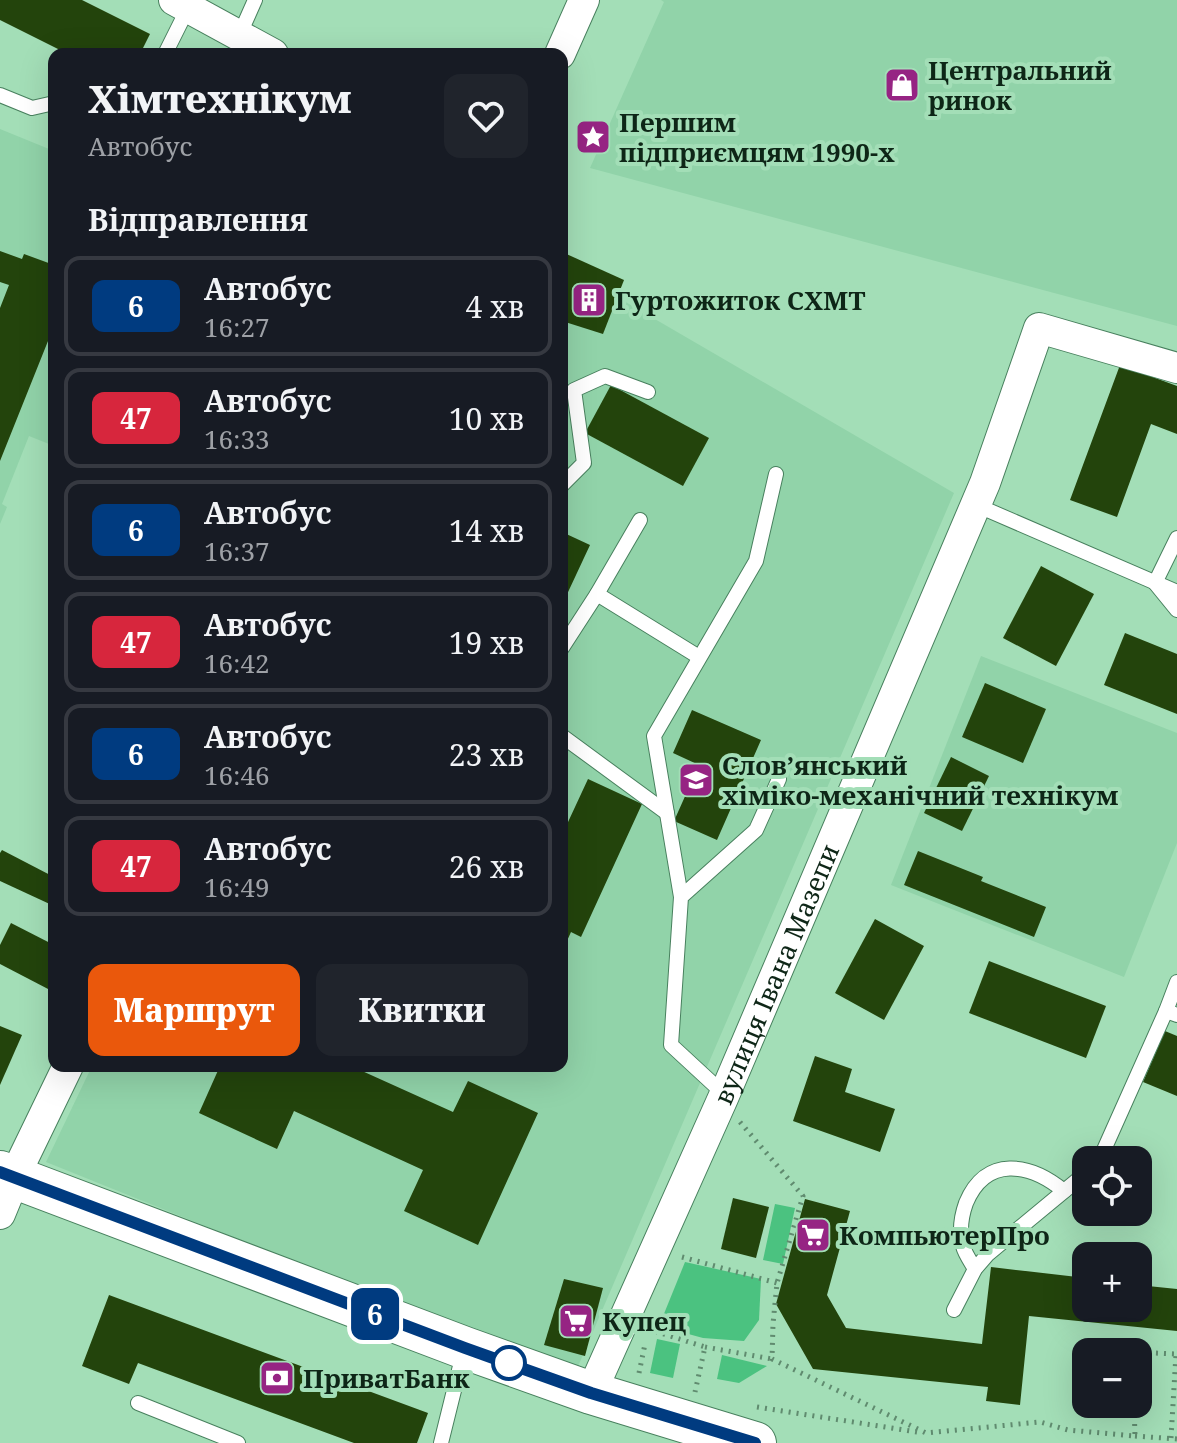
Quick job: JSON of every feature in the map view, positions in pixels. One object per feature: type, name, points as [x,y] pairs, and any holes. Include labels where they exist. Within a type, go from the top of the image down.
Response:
[{"type":"street","points":[[563,48],[584,0]]},
{"type":"street","points":[[181,4],[262,48]]},
{"type":"street","name":"вулиця Івана Мазепи","points":[[591,1393],[725,1095],[976,505],[1039,328],[1177,368]]},
{"type":"street","points":[[65,1072],[5,1188],[591,1393],[756,1425]]},
{"type":"lane","points":[[239,36],[255,0]]},
{"type":"lane","points":[[167,48],[181,4]]},
{"type":"lane","points":[[0,95],[32,108],[48,104]]},
{"type":"lane","points":[[568,479],[584,463],[574,390],[605,376],[648,392]]},
{"type":"lane","points":[[725,1095],[671,1045],[681,897],[654,736],[756,561],[776,474]]},
{"type":"lane","points":[[976,505],[1177,592]]},
{"type":"lane","points":[[568,639],[640,520]]},
{"type":"lane","points":[[1155,583],[1177,538]]},
{"type":"lane","points":[[1155,583],[1177,610]]},
{"type":"lane","points":[[597,594],[699,657]]},
{"type":"lane","points":[[568,740],[667,813]]},
{"type":"lane","points":[[681,897],[756,830],[779,779]]},
{"type":"lane","points":[[1106,1146],[1171,1013],[1177,982]]},
{"type":"lane","points":[[975,1269],[963,1247],[960,1219],[972,1189],[996,1169],[1020,1169],[1048,1178],[1064,1191]]},
{"type":"lane","points":[[954,1310],[975,1269],[988,1254],[1072,1184]]},
{"type":"lane","points":[[441,1443],[465,1348]]},
{"type":"lane","points":[[138,1403],[238,1443]]},
{"type":"path","points":[[731,1133],[737,1119],[803,1196],[777,1283],[772,1359]]},
{"type":"path","points":[[680,1256],[777,1283]]},
{"type":"path","points":[[638,1376],[648,1329],[705,1347],[772,1359],[926,1433]]},
{"type":"path","points":[[694,1397],[705,1347]]},
{"type":"path","points":[[756,1425],[926,1433],[1040,1422],[1068,1430],[1174,1439],[1176,1354],[1152,1353]]},
{"type":"path","points":[[1134,1418],[1135,1436]]},
{"type":"shaded area","name":"Центральний ринок","points":[[661,0],[1177,0],[1177,326],[590,168],[664,2]]},
{"type":"shaded area","points":[[0,129],[48,149],[48,444],[29,436],[2,504],[7,507],[0,524]]},
{"type":"shaded area","name":"Слов’янський хіміко-механічний технікум","points":[[568,268],[954,493],[576,1371],[469,1332],[46,1162],[89,1072],[568,1072]]},
{"type":"shaded area","points":[[981,656],[1177,733],[1177,843],[1124,977],[891,885]]},
{"type":"shaded area","points":[[775,1204],[795,1208],[783,1264],[763,1260]]},
{"type":"shaded area","points":[[685,1262],[761,1279],[759,1320],[744,1341],[703,1338],[659,1326]]},
{"type":"shaded area","points":[[657,1339],[680,1344],[673,1378],[650,1373]]},
{"type":"shaded area","points":[[722,1355],[767,1366],[739,1383],[717,1379]]},
{"type":"building","points":[[0,0],[82,0],[150,34],[143,48],[56,48],[0,20]]},
{"type":"building","points":[[0,251],[22,259],[24,254],[48,263],[48,341],[0,461],[0,308],[9,285],[0,282]]},
{"type":"building","name":"Гуртожиток СХМТ","points":[[568,255],[624,280],[603,334],[568,323]]},
{"type":"building","points":[[1120,365],[1177,386],[1177,434],[1151,424],[1117,517],[1070,500]]},
{"type":"building","points":[[611,385],[709,438],[683,486],[585,433]]},
{"type":"building","points":[[568,535],[590,545],[568,592]]},
{"type":"building","points":[[1041,566],[1094,594],[1056,666],[1003,638]]},
{"type":"building","points":[[1125,633],[1177,654],[1177,714],[1104,685]]},
{"type":"building","points":[[985,683],[1046,709],[1023,763],[962,737]]},
{"type":"building","points":[[692,710],[761,740],[717,840],[674,821],[699,765],[673,753]]},
{"type":"building","points":[[951,757],[989,776],[962,831],[924,813]]},
{"type":"building","points":[[588,779],[642,804],[581,937],[571,932],[568,939],[568,822]]},
{"type":"building","points":[[2,850],[48,874],[48,903],[0,881]]},
{"type":"building","points":[[918,851],[1046,907],[1034,937],[904,885]]},
{"type":"building","points":[[875,919],[924,946],[884,1020],[835,993]]},
{"type":"building","points":[[11,923],[48,942],[48,989],[0,964],[0,945]]},
{"type":"building","points":[[989,961],[1106,1006],[1086,1058],[969,1013]]},
{"type":"building","points":[[0,1026],[22,1035],[0,1085]]},
{"type":"building","points":[[1165,1031],[1177,1036],[1177,1096],[1143,1082]]},
{"type":"building","points":[[815,1056],[852,1069],[845,1092],[895,1109],[880,1152],[793,1121]]},
{"type":"building","points":[[217,1072],[364,1072],[453,1112],[468,1081],[538,1113],[478,1245],[404,1211],[423,1170],[294,1111],[277,1149],[199,1113]]},
{"type":"building","points":[[733,1198],[769,1207],[756,1258],[721,1249]]},
{"type":"building","points":[[805,1199],[850,1211],[827,1295],[846,1328],[982,1344],[991,1267],[1072,1276],[1072,1320],[1029,1316],[1020,1405],[986,1401],[988,1387],[813,1369],[776,1304]]},
{"type":"building","points":[[564,1279],[603,1288],[585,1356],[544,1345]]},
{"type":"building","points":[[1152,1286],[1177,1289],[1177,1331],[1088,1322],[1152,1322]]},
{"type":"building","points":[[109,1295],[428,1413],[417,1443],[354,1443],[138,1363],[129,1384],[82,1366]]},
{"type":"bus line","name":"6","points":[[0,1172],[465,1348],[591,1393],[755,1443]]},
{"type":"place","name":"Центральний ринок","points":[[902,85]]},
{"type":"place","name":"Першим підприємцям 1990-х","points":[[593,137]]},
{"type":"place","name":"Гуртожиток СХМТ","points":[[589,300]]},
{"type":"place","name":"Слов’янський хіміко-механічний технікум","points":[[696,780]]},
{"type":"place","name":"КомпьютерПро","points":[[813,1235]]},
{"type":"place","name":"Купец","points":[[576,1321]]},
{"type":"place","name":"ПриватБанк","points":[[277,1378]]}]
